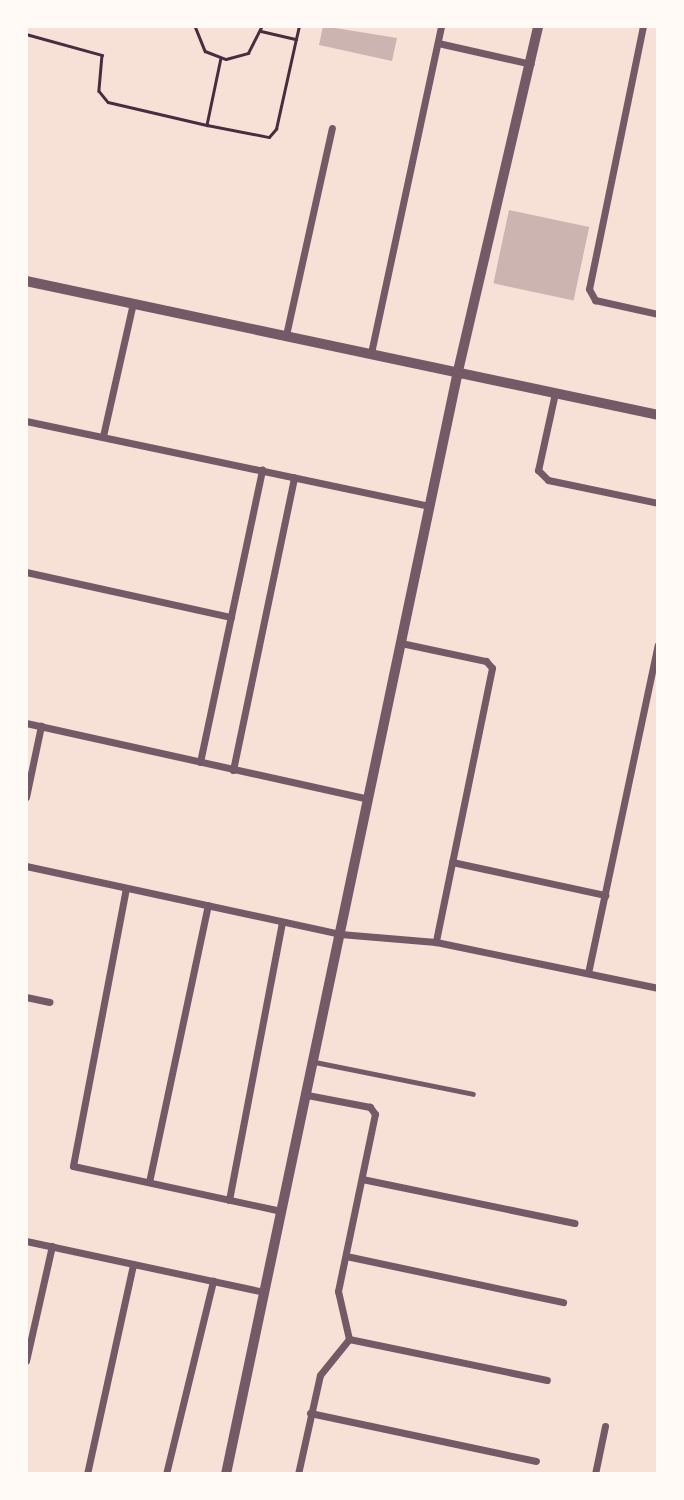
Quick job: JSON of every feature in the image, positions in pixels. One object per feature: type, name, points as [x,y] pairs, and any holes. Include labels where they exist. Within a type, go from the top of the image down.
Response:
[{"type":"street","points":[[371,353],[441,26]]},
{"type":"street","points":[[226,1474],[458,372],[538,26]]},
{"type":"street","points":[[643,26],[589,289],[595,300],[658,314]]},
{"type":"street","points":[[438,43],[531,64]]},
{"type":"street","points":[[286,335],[332,128]]},
{"type":"street","points":[[26,281],[658,415]]},
{"type":"street","points":[[103,436],[133,303]]},
{"type":"street","points":[[555,393],[538,470],[548,480],[658,503]]},
{"type":"street","points":[[26,421],[430,506]]},
{"type":"street","points":[[200,762],[262,470]]},
{"type":"street","points":[[233,770],[294,477]]},
{"type":"street","points":[[26,572],[231,617]]},
{"type":"street","points":[[401,643],[486,661],[492,668],[436,942]]},
{"type":"street","points":[[588,973],[658,645]]},
{"type":"street","points":[[646,698],[658,701]]},
{"type":"street","points":[[26,723],[368,799]]},
{"type":"street","points":[[26,797],[41,726]]},
{"type":"street","points":[[452,862],[604,895]]},
{"type":"street","points":[[26,866],[340,934],[436,942],[658,988]]},
{"type":"street","points":[[126,888],[73,1166],[281,1211]]},
{"type":"street","points":[[149,1182],[208,905]]},
{"type":"street","points":[[229,1199],[282,922]]},
{"type":"street","points":[[26,997],[49,1002]]},
{"type":"street","points":[[307,1095],[370,1107],[375,1114],[338,1291],[349,1339]]},
{"type":"street","points":[[362,1179],[575,1223]]},
{"type":"street","points":[[26,1241],[264,1292]]},
{"type":"street","points":[[26,1361],[52,1246]]},
{"type":"street","points":[[346,1256],[564,1302]]},
{"type":"street","points":[[87,1474],[133,1264]]},
{"type":"street","points":[[166,1474],[213,1281]]},
{"type":"street","points":[[349,1339],[547,1380]]},
{"type":"street","points":[[298,1474],[320,1375],[349,1339]]},
{"type":"street","points":[[310,1413],[536,1461]]},
{"type":"street","points":[[595,1474],[605,1426]]},
{"type":"lane","points":[[314,1062],[473,1094]]},
{"type":"path","points":[[195,26],[205,51],[221,58],[248,53],[262,29],[296,39]]},
{"type":"path","points":[[26,34],[102,55],[99,90],[108,102],[263,138],[274,134],[299,26]]},
{"type":"path","points":[[207,125],[221,58]]},
{"type":"building","points":[[323,26],[397,38],[392,61],[319,45]]},
{"type":"building","points":[[509,210],[589,227],[574,300],[493,283]]}]
